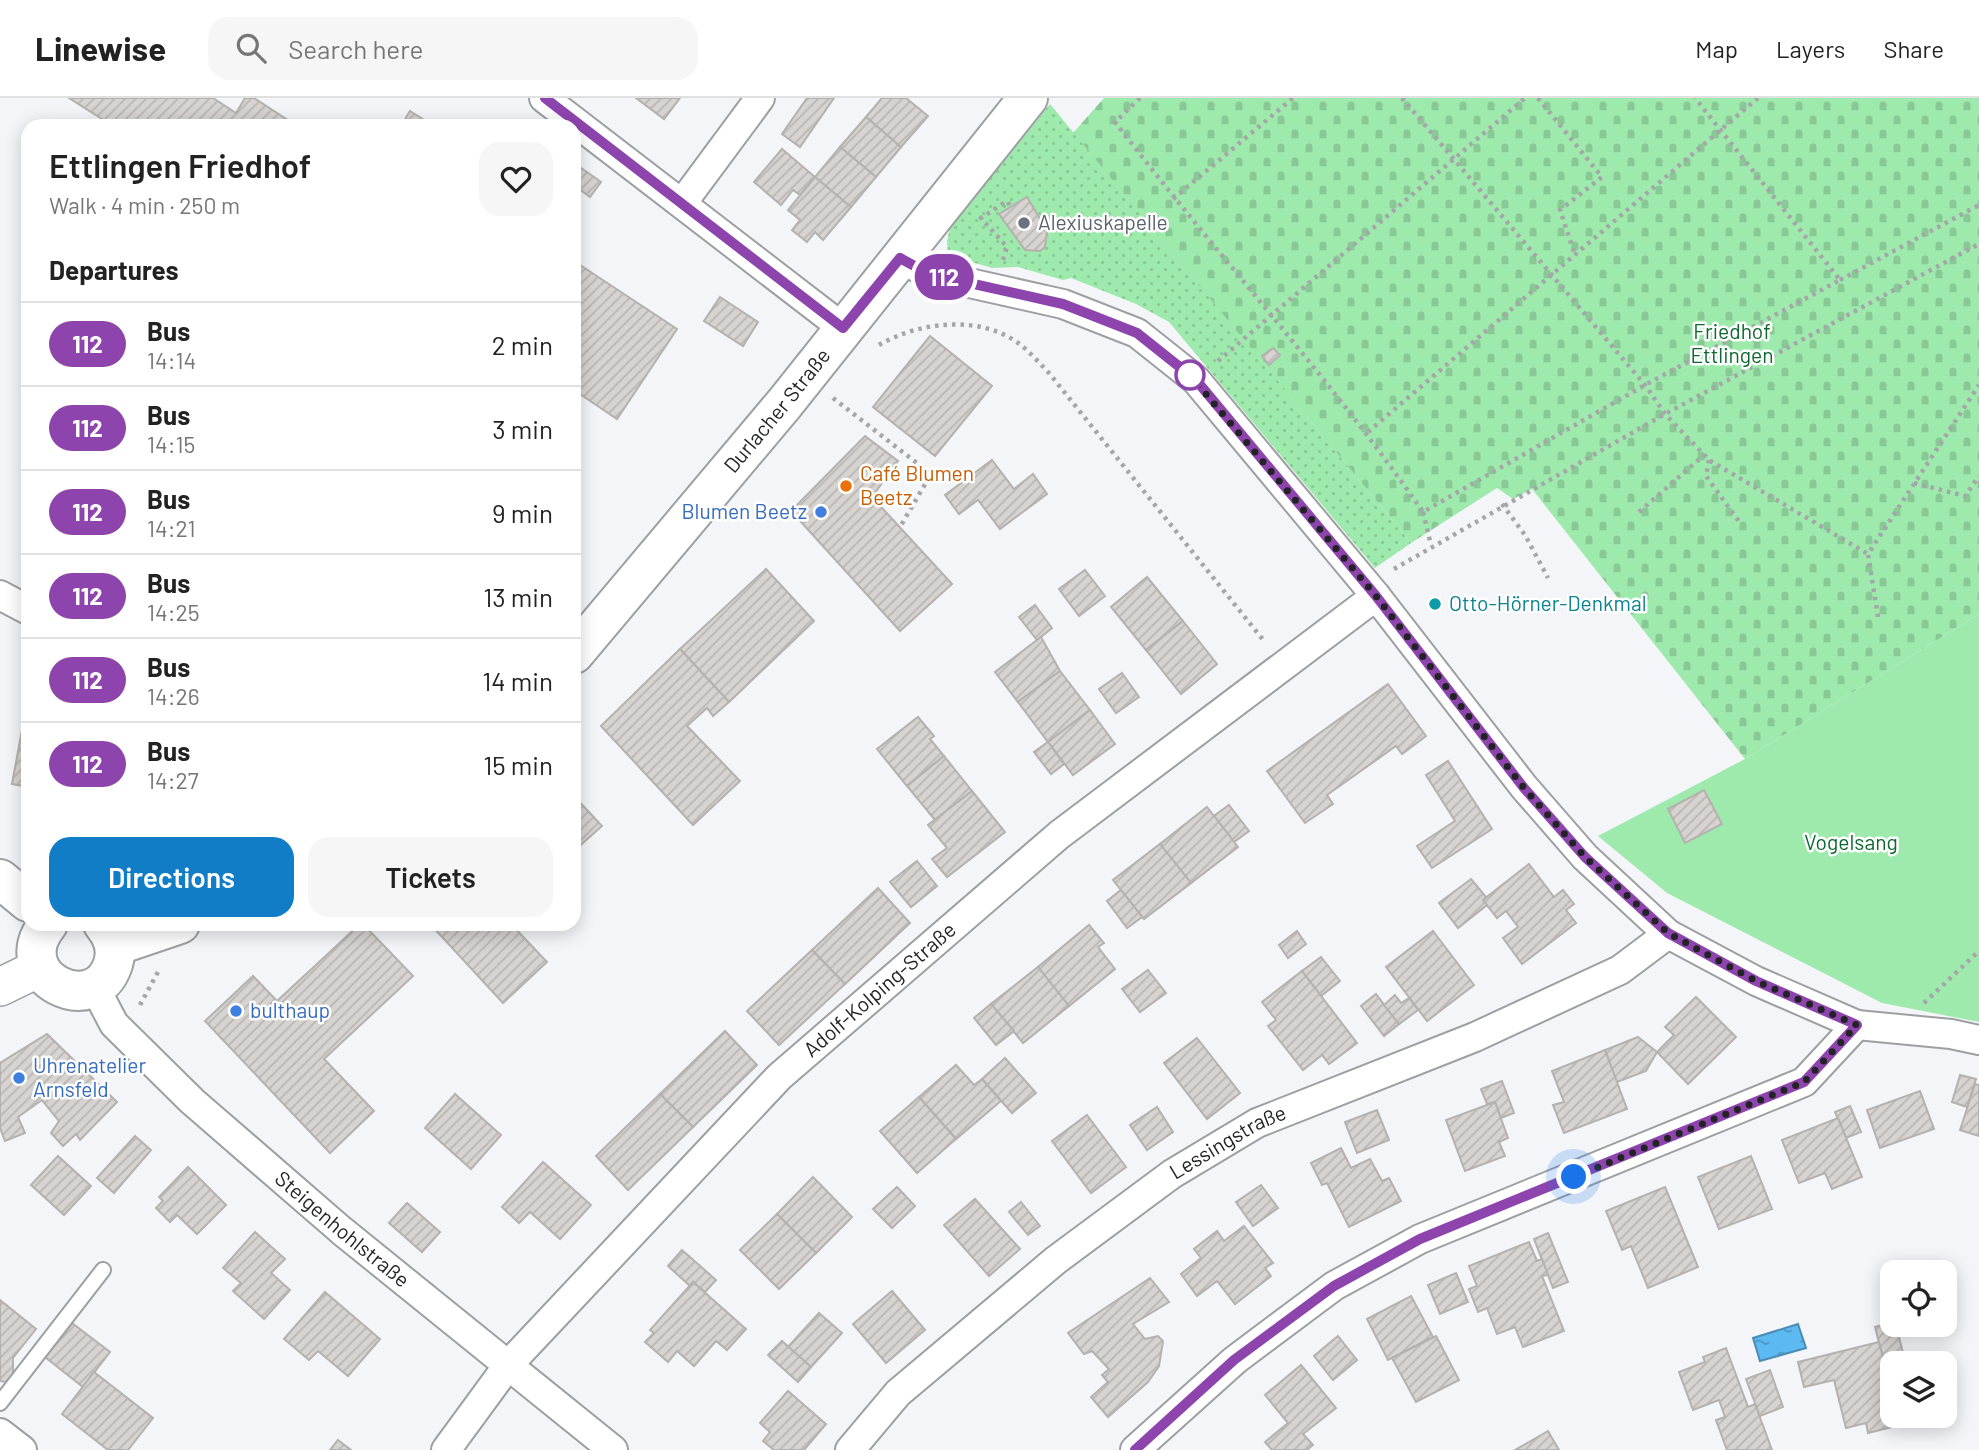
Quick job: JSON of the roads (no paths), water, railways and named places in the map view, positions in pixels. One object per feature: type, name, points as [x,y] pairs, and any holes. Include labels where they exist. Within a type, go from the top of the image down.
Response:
[{"type":"main road","name":"Durlacher Straße","points":[[581,646],[785,403],[1028,98]]},
{"type":"main road","points":[[0,879],[21,896]]},
{"type":"main road","points":[[44,931],[37,943],[39,968],[46,978],[69,991],[94,986],[111,969],[109,935],[135,931]]},
{"type":"street","points":[[683,202],[760,98]]},
{"type":"street","points":[[550,99],[576,119]]},
{"type":"street","points":[[581,123],[843,328]]},
{"type":"street","points":[[900,258],[929,274],[1063,304],[1137,333],[1196,380],[1371,591],[1524,788],[1585,857],[1668,933],[1756,981],[1857,1025],[1915,1030],[1979,1040]]},
{"type":"street","name":"Adolf-Kolping-Straße","points":[[446,1450],[509,1364],[779,1077],[1059,835],[1285,667],[1371,591]]},
{"type":"street","points":[[0,595],[21,606]]},
{"type":"street","name":"Lessingstraße","points":[[850,1450],[898,1393],[1056,1260],[1172,1174],[1257,1123],[1475,1037],[1620,971],[1668,933]]},
{"type":"street","points":[[0,987],[39,968]]},
{"type":"street","name":"Steigenhohlstraße","points":[[94,986],[114,1024],[192,1101],[341,1231],[613,1450]]},
{"type":"street","points":[[1135,1450],[1234,1360],[1334,1286],[1420,1239],[1804,1082],[1857,1025]]},
{"type":"street","points":[[0,1433],[22,1450]]},
{"type":"lane","points":[[0,1403],[103,1270]]},
{"type":"water","points":[[1798,1324],[1806,1348],[1760,1361],[1753,1338]]},
{"type":"place","name":"Alexiuskapelle","points":[[1024,223]]},
{"type":"place","name":"Café Blumen Beetz","points":[[846,486]]},
{"type":"place","name":"Blumen Beetz","points":[[821,512]]},
{"type":"place","name":"Otto-Hörner-Denkmal","points":[[1435,604]]},
{"type":"place","name":"bulthaup","points":[[236,1011]]},
{"type":"place","name":"Uhrenatelier Arnsfeld","points":[[19,1078]]},
{"type":"park label","name":"Friedhof Ettlingen","points":[[1732,344]]},
{"type":"park label","name":"Vogelsang","points":[[1851,843]]}]
